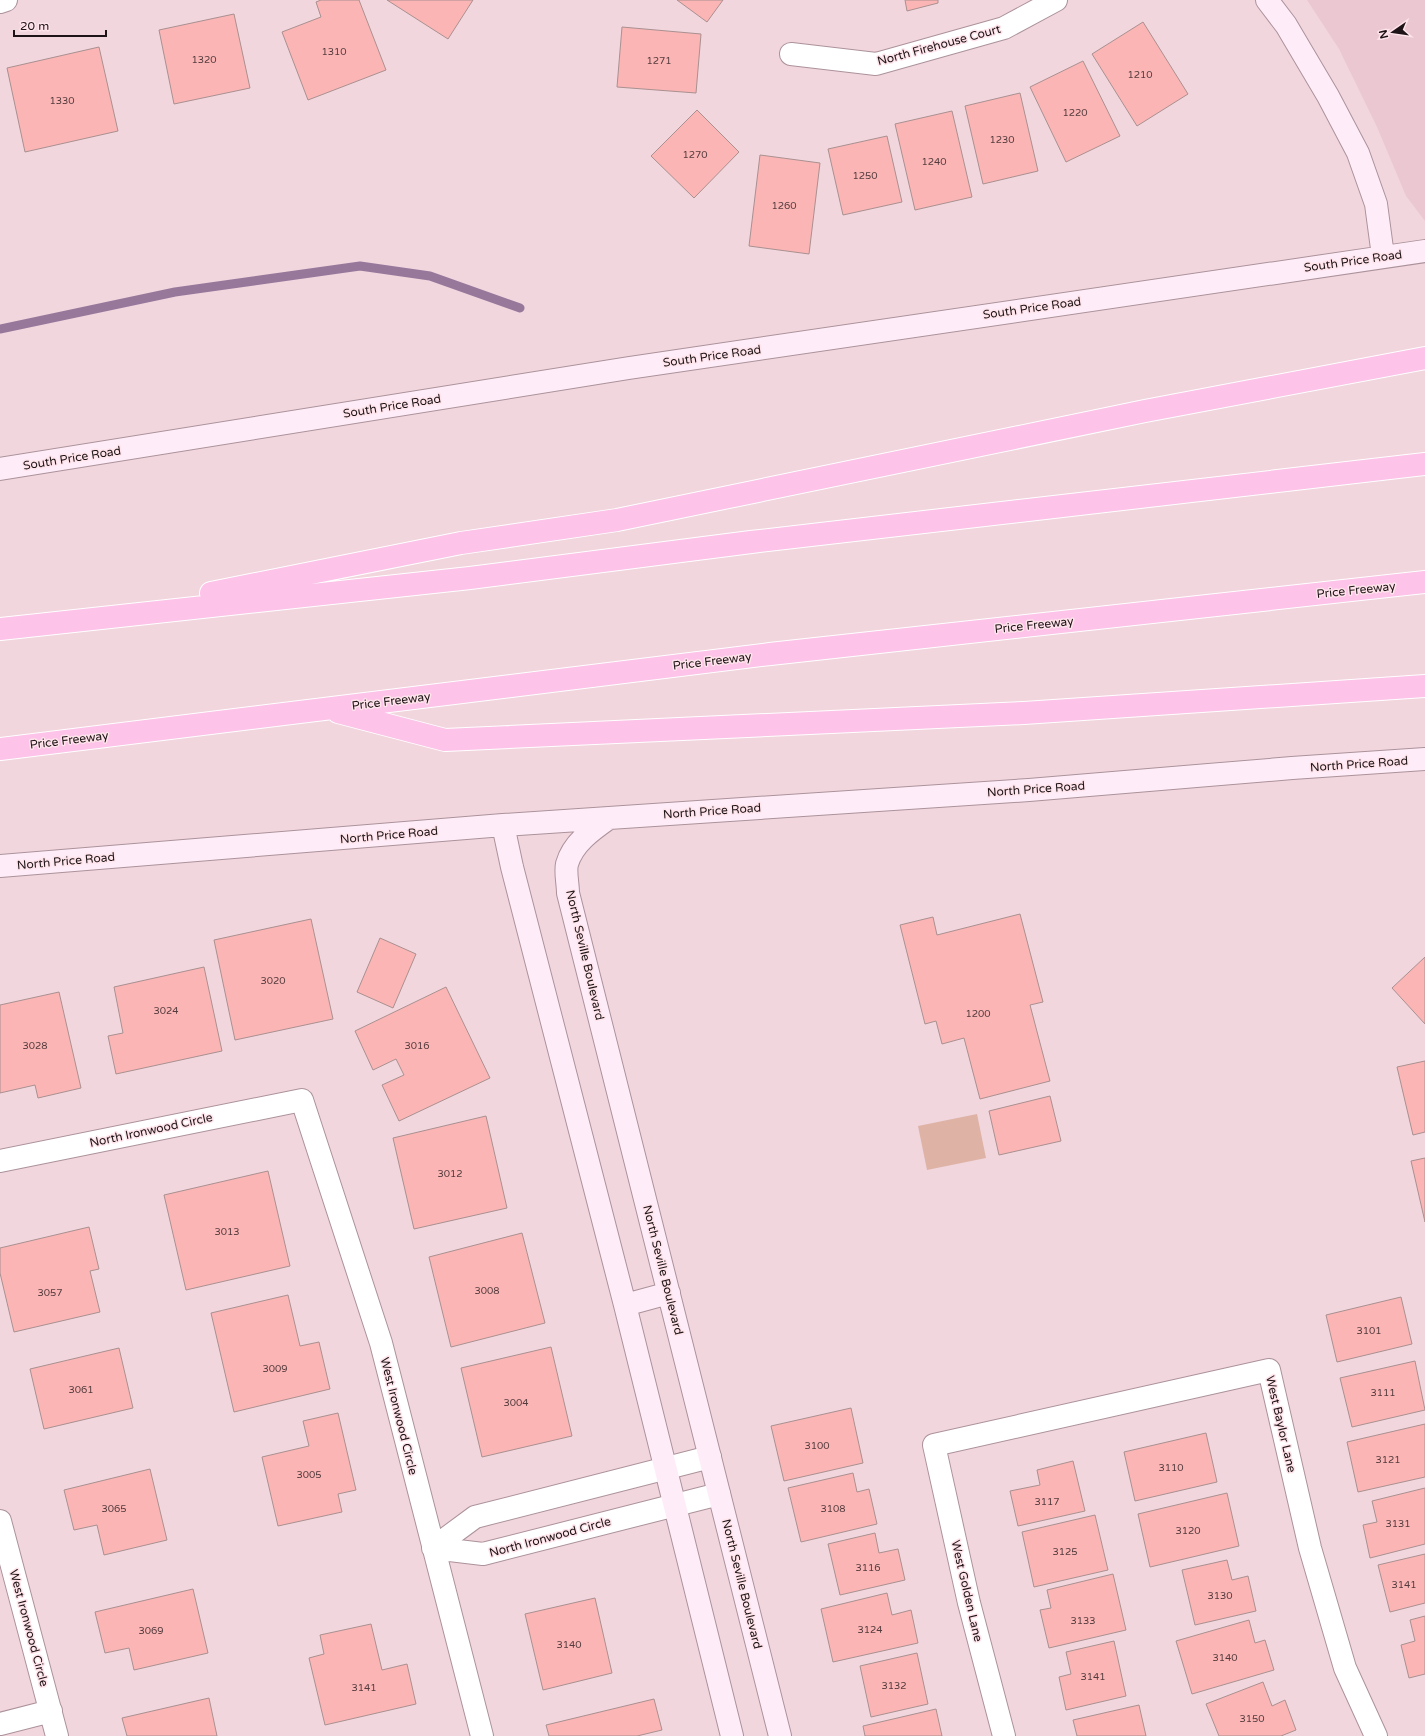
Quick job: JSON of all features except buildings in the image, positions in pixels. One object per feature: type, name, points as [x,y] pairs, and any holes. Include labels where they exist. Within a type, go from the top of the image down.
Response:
[{"type":"highway","points":[[73,621],[461,543],[617,520],[1145,411],[1425,358]]},
{"type":"highway","points":[[0,629],[470,578],[767,540],[1425,464]]},
{"type":"highway","name":"Price Freeway","points":[[0,749],[770,654],[1425,582]]},
{"type":"highway","points":[[327,709],[445,740],[1024,714],[1425,686]]},
{"type":"main road","points":[[1267,0],[1286,25],[1328,96],[1358,153],[1376,204],[1383,256]]},
{"type":"main road","name":"South Price Road","points":[[0,469],[629,368],[1425,251]]},
{"type":"main road","name":"North Price Road","points":[[0,866],[503,825],[1029,790],[1292,768],[1425,759]]},
{"type":"main road","name":"North Seville Boulevard","points":[[608,818],[586,835],[576,846],[567,865],[568,893],[780,1736]]},
{"type":"main road","points":[[503,825],[568,1086],[626,1305],[732,1736]]},
{"type":"main road","points":[[626,1305],[669,1293]]},
{"type":"street","points":[[0,2],[6,0]]},
{"type":"street","name":"North Firehouse Court","points":[[791,54],[876,64],[1004,28],[1056,0]]},
{"type":"street","name":"North Ironwood Circle","points":[[0,1161],[302,1100]]},
{"type":"street","name":"West Ironwood Circle","points":[[302,1100],[381,1343],[482,1736]]},
{"type":"street","name":"West Baylor Lane","points":[[934,1445],[1268,1370],[1310,1548],[1345,1668],[1376,1736]]},
{"type":"street","name":"West Golden Lane","points":[[934,1445],[969,1603],[1004,1736]]},
{"type":"street","points":[[433,1548],[475,1517],[665,1467],[710,1457]]},
{"type":"street","name":"North Ironwood Circle","points":[[433,1548],[483,1554],[719,1494]]},
{"type":"street","name":"West Ironwood Circle","points":[[0,1521],[58,1736]]},
{"type":"street","points":[[0,1724],[51,1711]]},
{"type":"shaded area","points":[[1307,0],[1425,0],[1425,221],[1406,196],[1377,127],[1339,49]]},
{"type":"shaded area","points":[[977,1114],[986,1158],[927,1170],[918,1126]]},
{"type":"waterway","points":[[0,329],[175,292],[360,266],[430,276],[520,308]]}]
